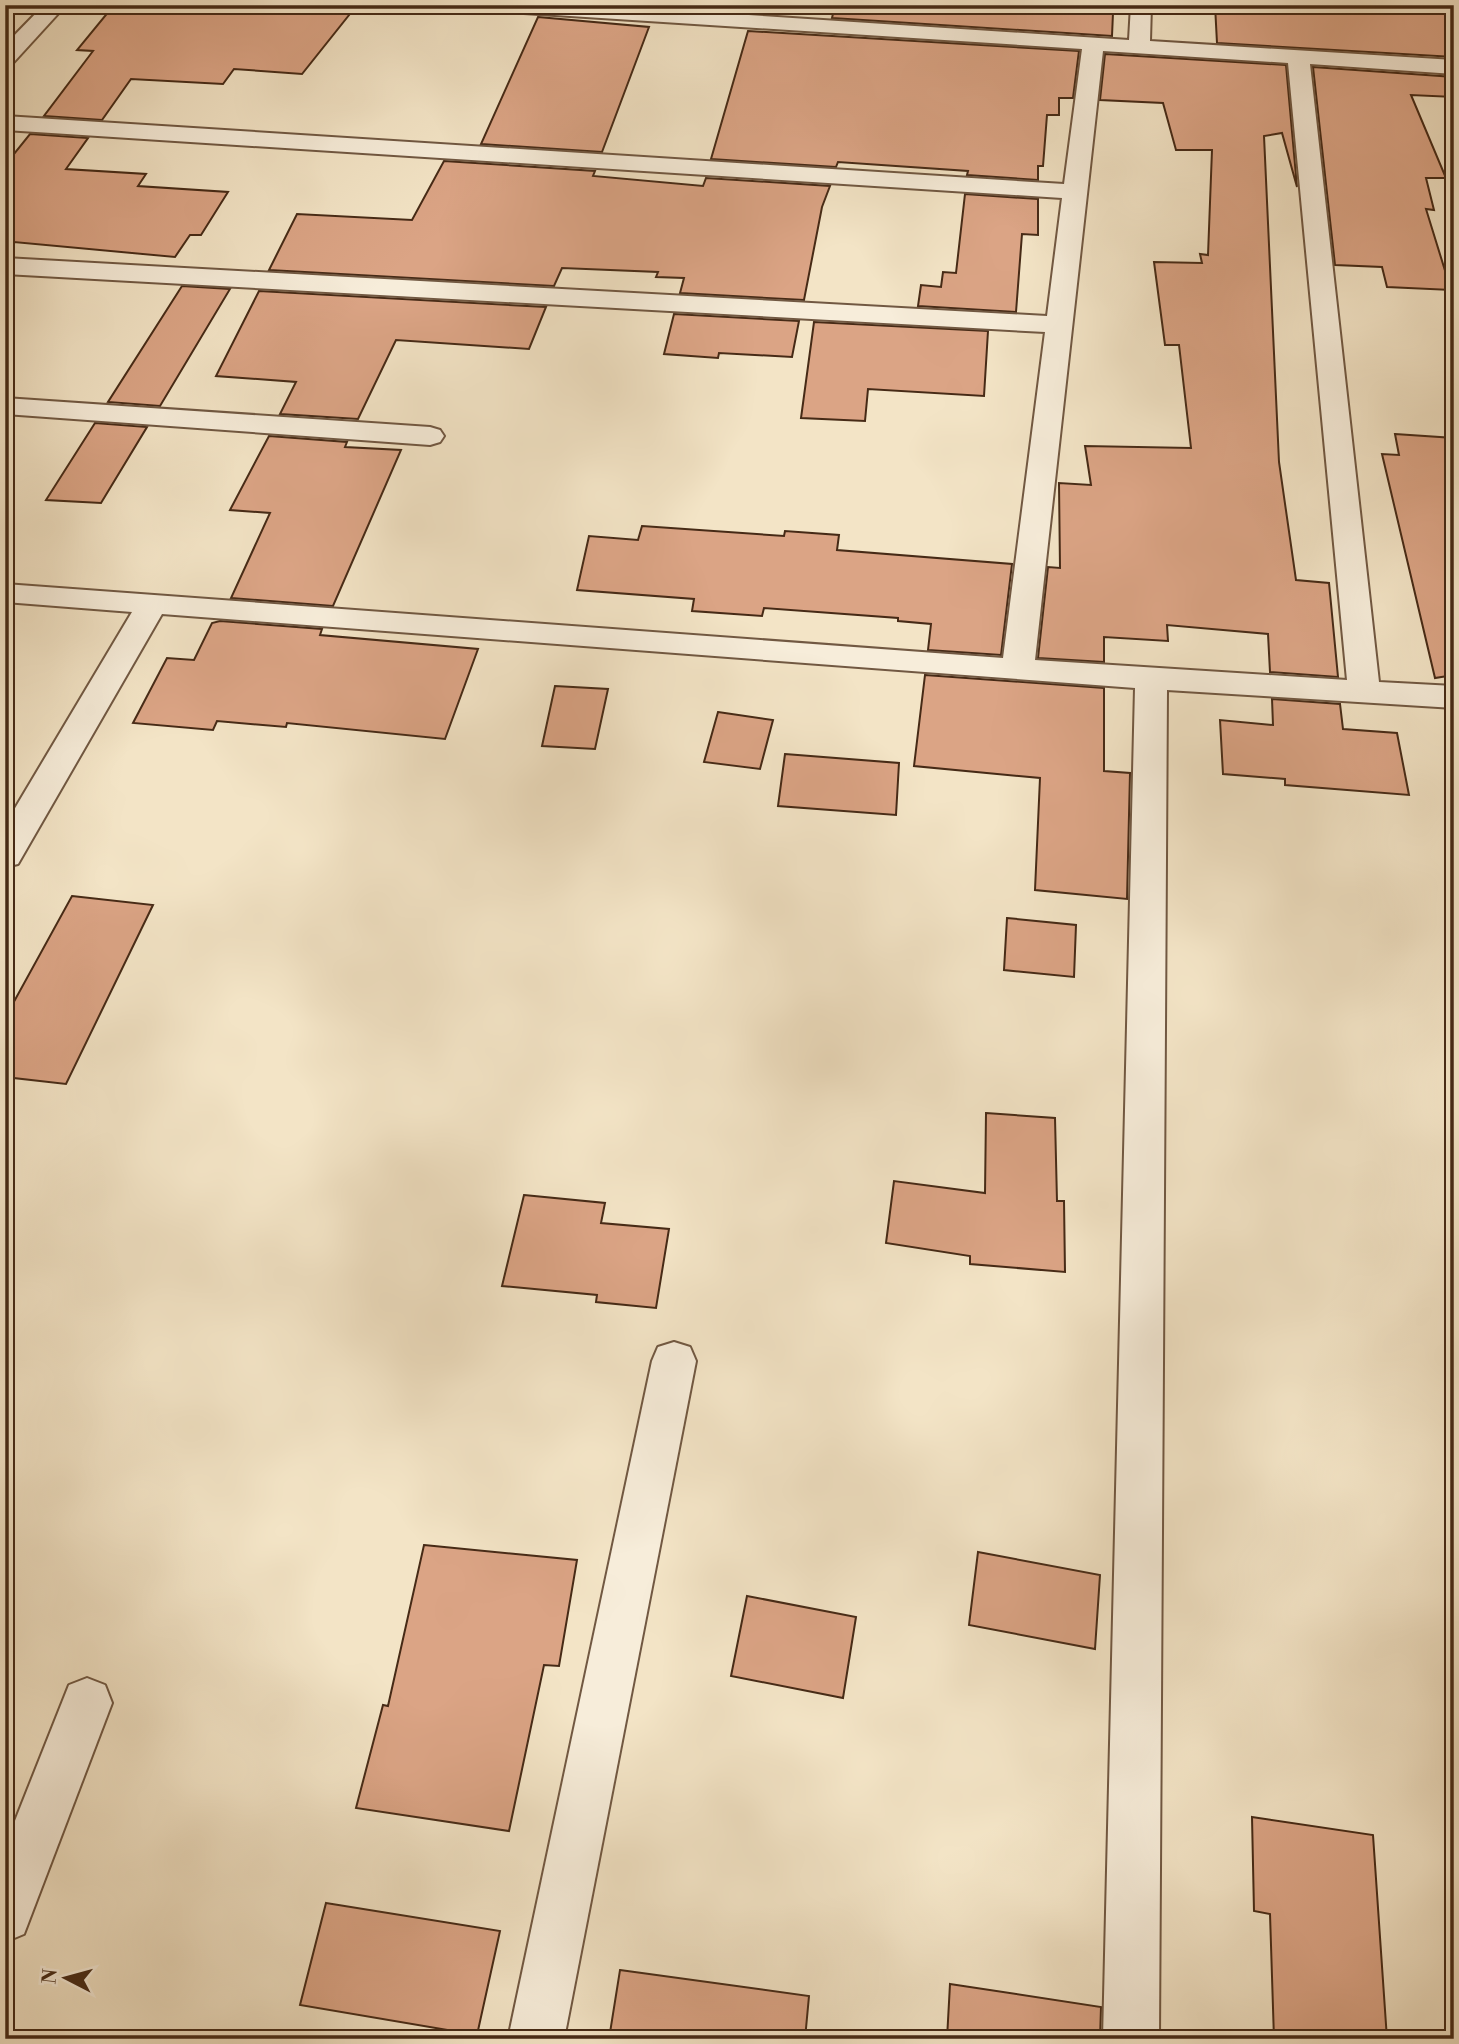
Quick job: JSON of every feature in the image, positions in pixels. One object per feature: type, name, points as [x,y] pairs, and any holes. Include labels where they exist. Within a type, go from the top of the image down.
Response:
[{"type":"street","points":[[5,58],[16,35],[56,5]]},
{"type":"street","points":[[493,5],[802,16],[1093,44],[1454,67]]},
{"type":"street","points":[[1139,47],[1141,5]]},
{"type":"street","points":[[1018,667],[1093,44]]},
{"type":"street","points":[[1299,59],[1364,690]]},
{"type":"street","points":[[5,123],[1075,192]]},
{"type":"street","points":[[5,266],[1060,325]]},
{"type":"street","points":[[5,406],[430,436]]},
{"type":"street","points":[[5,593],[1151,679],[1454,696]]},
{"type":"street","points":[[5,855],[152,604]]},
{"type":"street","points":[[1131,2039],[1151,679]]},
{"type":"street","points":[[536,2039],[674,1361]]},
{"type":"street","points":[[5,1916],[88,1703]]},
{"type":"building","points":[[114,5],[357,5],[302,74],[234,69],[223,84],[131,79],[102,120],[44,116],[93,51],[77,50]]},
{"type":"building","points":[[835,5],[1000,5],[1113,13],[1112,36],[832,18]]},
{"type":"building","points":[[1215,5],[1454,5],[1454,57],[1217,43]]},
{"type":"building","points":[[538,17],[649,27],[602,152],[481,144]]},
{"type":"building","points":[[748,31],[1079,51],[1073,98],[1059,98],[1059,115],[1047,115],[1043,166],[1038,166],[1038,180],[967,175],[968,171],[838,162],[836,167],[711,159]]},
{"type":"building","points":[[1105,54],[1286,65],[1297,187],[1282,133],[1264,136],[1279,462],[1296,580],[1329,583],[1338,677],[1270,672],[1268,634],[1167,625],[1168,641],[1104,637],[1104,662],[1038,658],[1048,567],[1060,568],[1059,483],[1091,485],[1085,446],[1191,448],[1179,345],[1165,345],[1154,262],[1202,263],[1200,254],[1208,255],[1212,150],[1176,150],[1163,103],[1100,100]]},
{"type":"building","points":[[1313,67],[1454,77],[1454,97],[1411,95],[1446,178],[1426,178],[1434,210],[1426,209],[1451,290],[1387,287],[1382,267],[1335,265]]},
{"type":"building","points":[[30,134],[88,138],[66,169],[146,174],[138,186],[228,192],[201,235],[190,235],[175,257],[14,242],[5,255],[5,165]]},
{"type":"building","points":[[444,161],[595,171],[593,176],[703,186],[706,178],[830,186],[822,207],[804,300],[680,293],[684,278],[656,277],[658,272],[562,268],[554,286],[269,270],[297,214],[412,220]]},
{"type":"building","points":[[965,194],[1038,199],[1038,235],[1022,234],[1016,312],[918,306],[921,285],[941,287],[943,272],[956,273]]},
{"type":"building","points":[[182,286],[230,289],[160,406],[108,402]]},
{"type":"building","points":[[259,291],[546,307],[529,349],[396,340],[358,419],[280,414],[296,382],[216,376]]},
{"type":"building","points":[[674,314],[799,321],[792,357],[719,353],[718,358],[664,354]]},
{"type":"building","points":[[814,322],[988,331],[984,396],[868,389],[865,421],[801,418]]},
{"type":"building","points":[[95,423],[147,427],[101,503],[46,500]]},
{"type":"building","points":[[1395,434],[1454,438],[1454,675],[1435,678],[1382,454],[1399,455]]},
{"type":"building","points":[[269,436],[347,442],[345,447],[401,450],[333,606],[231,598],[270,513],[230,510]]},
{"type":"building","points":[[642,526],[784,536],[785,531],[839,535],[837,550],[1012,564],[1001,655],[928,650],[931,624],[898,621],[898,618],[764,608],[762,616],[692,611],[694,599],[577,590],[589,536],[638,540]]},
{"type":"building","points":[[220,621],[322,629],[320,635],[478,649],[445,739],[287,723],[286,727],[217,721],[213,730],[133,723],[167,658],[194,660],[212,623]]},
{"type":"building","points":[[925,675],[1104,688],[1104,771],[1130,773],[1127,899],[1035,890],[1040,778],[914,766]]},
{"type":"building","points":[[555,686],[608,689],[595,749],[542,746]]},
{"type":"building","points":[[1272,699],[1340,704],[1343,729],[1397,733],[1409,795],[1285,785],[1285,779],[1223,774],[1220,720],[1273,725]]},
{"type":"building","points":[[718,712],[773,720],[760,769],[704,762]]},
{"type":"building","points":[[785,754],[899,763],[896,815],[778,806]]},
{"type":"building","points":[[72,896],[153,905],[66,1084],[5,1077],[5,1018]]},
{"type":"building","points":[[1007,918],[1076,925],[1074,977],[1004,970]]},
{"type":"building","points":[[986,1113],[1055,1118],[1057,1201],[1064,1201],[1065,1272],[970,1264],[970,1256],[886,1243],[894,1181],[985,1193]]},
{"type":"building","points":[[524,1195],[605,1203],[601,1223],[669,1229],[656,1308],[596,1302],[597,1295],[502,1286]]},
{"type":"building","points":[[424,1545],[577,1560],[559,1666],[544,1665],[509,1831],[356,1808],[383,1705],[388,1706]]},
{"type":"building","points":[[978,1552],[1100,1575],[1095,1649],[969,1625]]},
{"type":"building","points":[[747,1596],[856,1617],[843,1698],[731,1676]]},
{"type":"building","points":[[1252,1817],[1373,1835],[1387,2039],[1274,2039],[1270,1914],[1254,1911]]},
{"type":"building","points":[[326,1903],[500,1931],[477,2035],[300,2005]]},
{"type":"building","points":[[620,1970],[809,1996],[805,2039],[609,2039]]},
{"type":"building","points":[[950,1984],[1101,2007],[1100,2039],[947,2039]]}]
